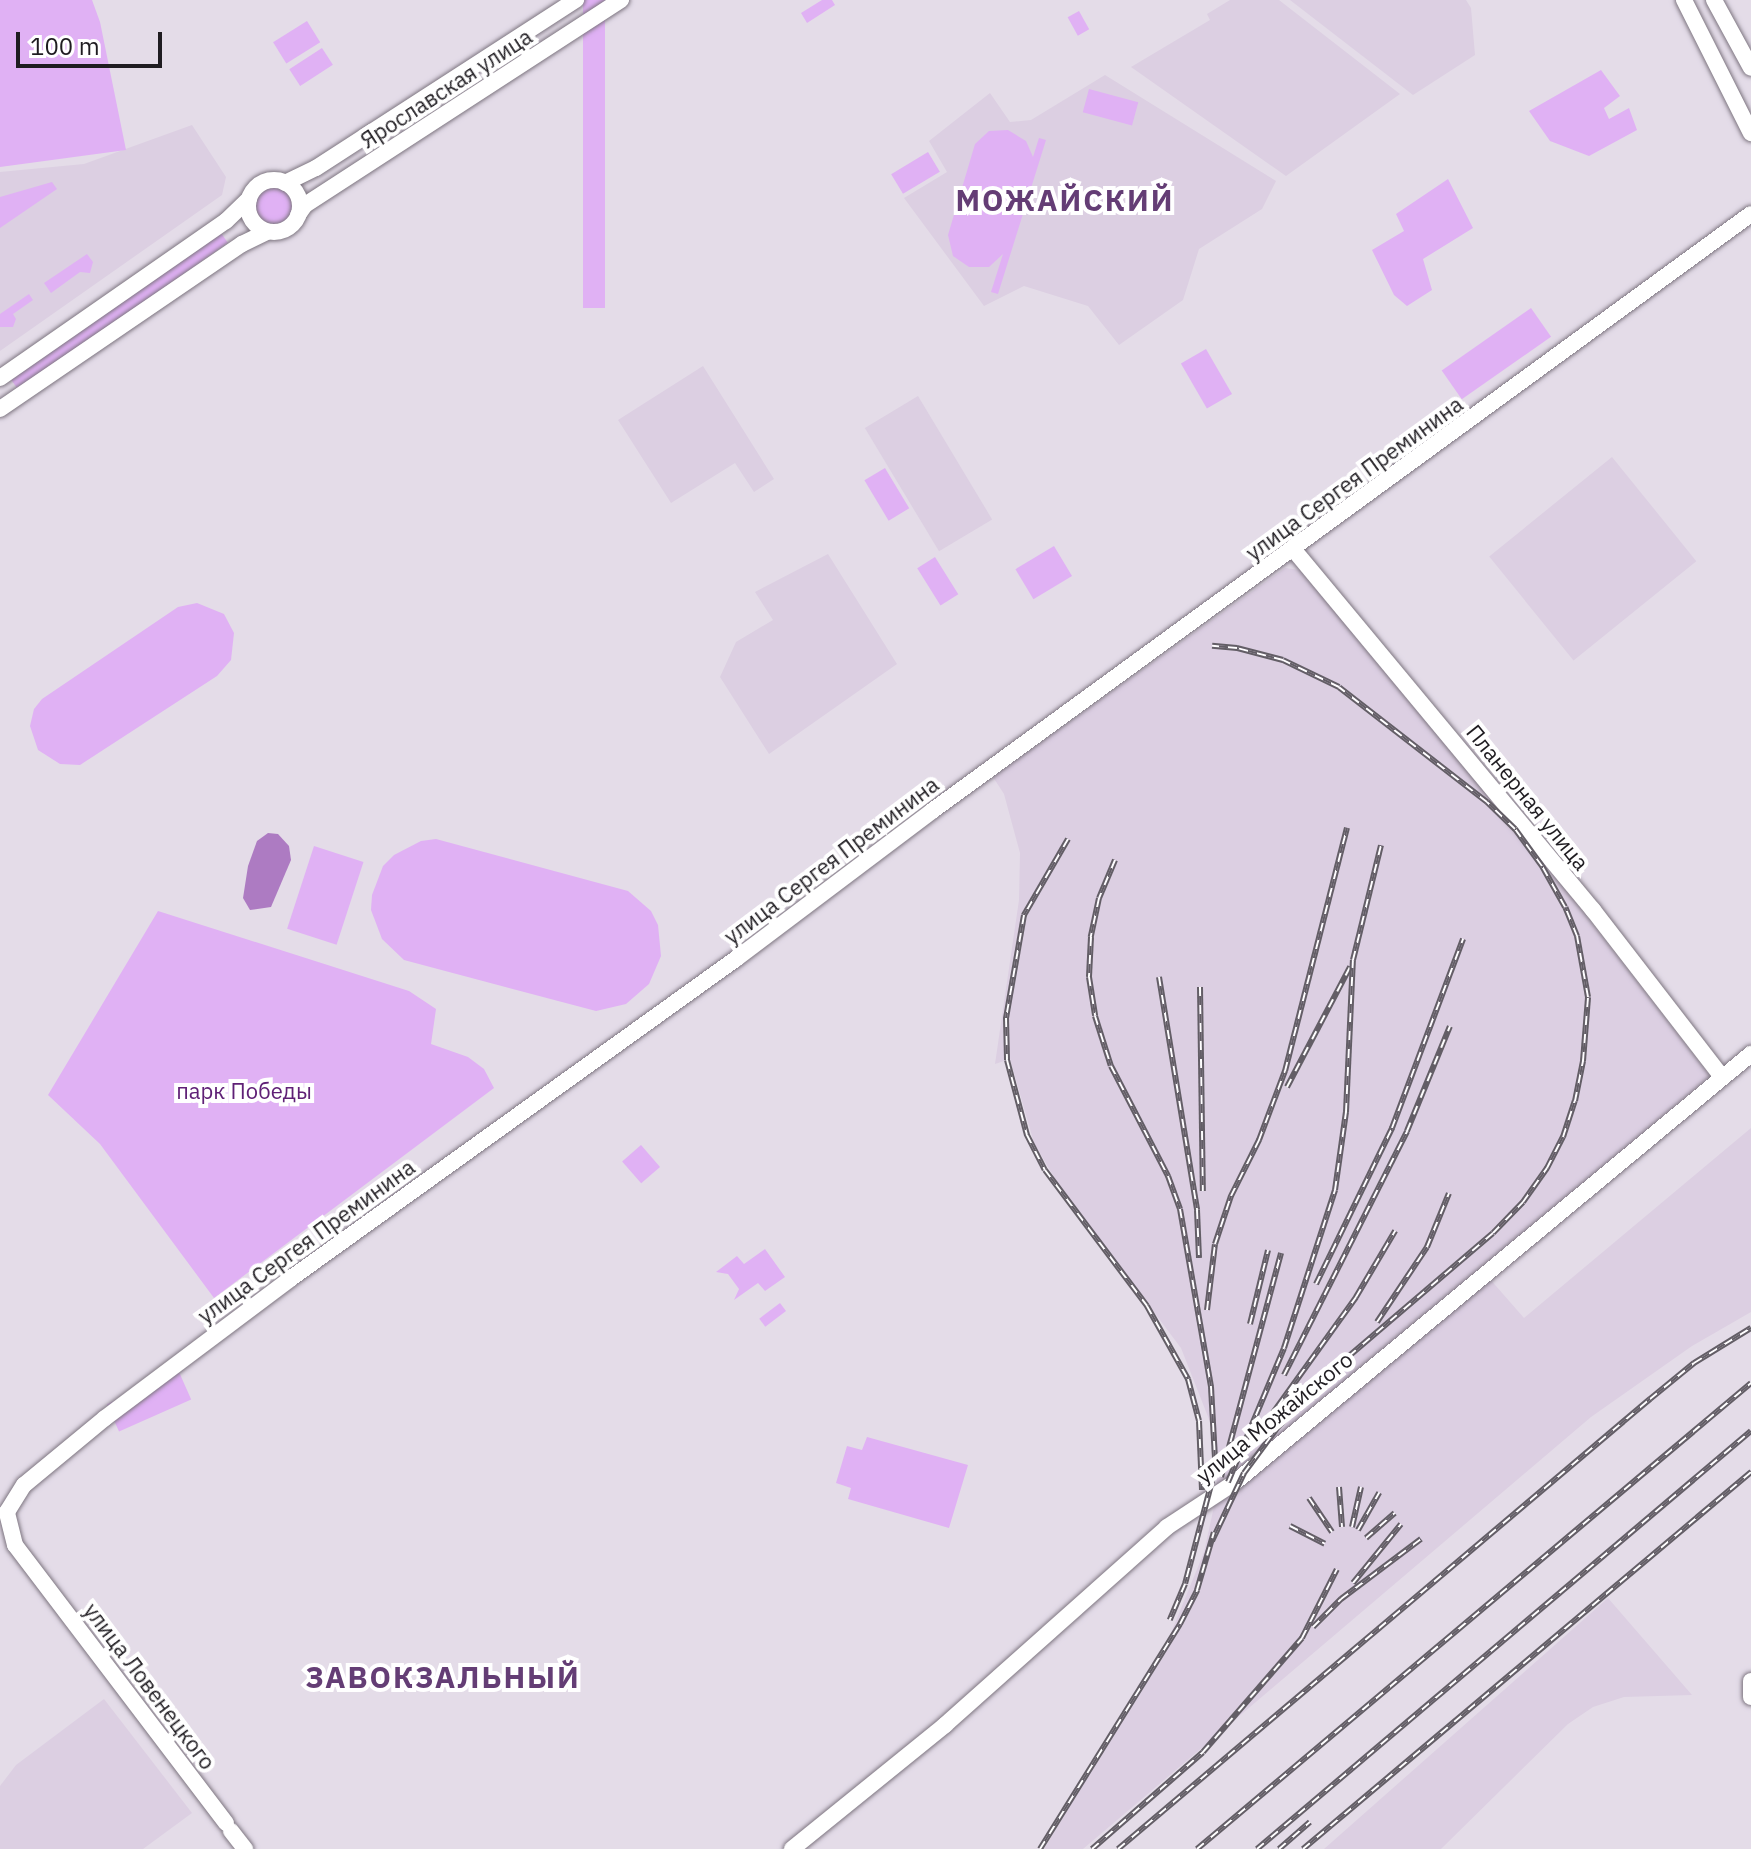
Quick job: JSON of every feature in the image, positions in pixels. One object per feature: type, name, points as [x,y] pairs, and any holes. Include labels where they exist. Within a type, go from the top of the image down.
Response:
[{"type":"street","name":"Ярославская улица","points":[[285,183],[576,0]]},
{"type":"street","name":"Ярославская улица","points":[[298,215],[305,205],[621,0]]},
{"type":"street","points":[[1685,0],[1751,133]]},
{"type":"street","points":[[1714,0],[1751,68]]},
{"type":"street","points":[[0,378],[226,221],[261,184],[273,181],[285,183],[299,199],[298,215],[288,228],[267,232],[242,244],[0,409]]},
{"type":"street","points":[[249,199],[250,217],[267,232]]},
{"type":"street","name":"улица Сергея Преминина","points":[[37,1576],[15,1545],[7,1512],[15,1496],[35,1474],[290,1279],[630,1036],[932,811],[1751,214]]},
{"type":"street","name":"Планерная улица","points":[[1294,550],[1593,910],[1722,1077]]},
{"type":"street","name":"улица Можайского","points":[[792,1849],[945,1725],[1167,1527],[1234,1483],[1751,1054]]},
{"type":"street","name":"улица Ловенецкого","points":[[37,1576],[245,1849]]},
{"type":"street","points":[[1751,1681],[1751,1697]]},
{"type":"shaded area","points":[[1230,0],[1279,0],[1400,94],[1286,176],[1131,67],[1210,20],[1207,14]]},
{"type":"shaded area","points":[[1290,0],[1466,0],[1471,8],[1475,55],[1413,95]]},
{"type":"shaded area","points":[[1105,75],[1276,181],[1262,209],[1199,249],[1183,300],[1119,345],[1088,306],[1024,286],[984,306],[904,198],[947,172],[929,141],[990,93],[1010,122],[1031,120]]},
{"type":"shaded area","points":[[192,125],[226,177],[222,195],[0,351],[0,172],[84,164]]},
{"type":"shaded area","points":[[703,366],[774,479],[754,492],[735,463],[671,503],[618,420]]},
{"type":"shaded area","points":[[918,396],[992,519],[939,551],[865,428]]},
{"type":"shaded area","points":[[1612,457],[1696,561],[1574,661],[1489,556]]},
{"type":"shaded area","points":[[828,554],[897,664],[769,754],[720,677],[736,642],[773,620],[755,592]]},
{"type":"shaded area","points":[[1285,568],[1300,570],[1493,796],[1710,1076],[1482,1270],[1524,1318],[1751,1128],[1751,1312],[1692,1346],[1591,1417],[1083,1849],[1044,1849],[1164,1650],[1204,1552],[1217,1493],[1217,1450],[1214,1432],[1181,1348],[1061,1189],[1034,1143],[1010,1059],[995,1064],[1019,900],[1020,853],[1004,794],[993,777]]},
{"type":"shaded area","points":[[268,833],[278,834],[289,846],[291,860],[271,907],[250,910],[243,898],[248,866],[257,841]]},
{"type":"shaded area","points":[[1608,1598],[1692,1695],[1624,1697],[1593,1707],[1568,1724],[1441,1849],[1324,1849]]},
{"type":"shaded area","points":[[104,1699],[192,1813],[143,1849],[0,1849],[0,1786],[16,1765]]},
{"type":"green space","points":[[0,0],[92,0],[100,22],[126,150],[0,167]]},
{"type":"green space","points":[[583,0],[605,0],[605,308],[583,308]]},
{"type":"green space","points":[[822,0],[832,0],[835,5],[807,23],[801,13]]},
{"type":"green space","points":[[1079,11],[1089,29],[1078,36],[1068,17]]},
{"type":"green space","points":[[307,21],[320,42],[286,63],[273,42]]},
{"type":"green space","points":[[322,48],[333,65],[300,86],[289,69]]},
{"type":"green space","points":[[1601,70],[1620,96],[1604,108],[1609,119],[1629,108],[1637,130],[1589,156],[1550,141],[1529,111]]},
{"type":"green space","points":[[1089,89],[1138,102],[1132,125],[1083,112]]},
{"type":"green space","points":[[1008,130],[1026,141],[1033,157],[1039,138],[1046,140],[998,294],[991,292],[1003,254],[989,267],[969,267],[953,256],[948,235],[975,144],[989,131]]},
{"type":"green space","points":[[928,152],[940,172],[903,194],[891,174]]},
{"type":"green space","points":[[1448,179],[1473,228],[1423,259],[1432,290],[1407,306],[1394,295],[1372,250],[1404,231],[1396,214]]},
{"type":"green space","points":[[52,182],[57,189],[0,228],[0,197]]},
{"type":"green space","points":[[274,186],[288,191],[293,205],[288,219],[274,224],[260,219],[255,205],[260,191]]},
{"type":"green space","points":[[221,233],[228,243],[18,390],[11,380]]},
{"type":"green space","points":[[87,254],[93,262],[90,273],[80,272],[51,293],[44,283]]},
{"type":"green space","points":[[29,294],[33,300],[13,314],[16,319],[13,327],[0,327],[0,314]]},
{"type":"green space","points":[[1531,308],[1551,337],[1462,399],[1442,371]]},
{"type":"green space","points":[[1206,349],[1232,394],[1207,409],[1181,364]]},
{"type":"green space","points":[[885,468],[909,508],[889,521],[864,480]]},
{"type":"green space","points":[[1054,546],[1072,576],[1033,599],[1015,569]]},
{"type":"green space","points":[[935,557],[958,594],[941,605],[917,568]]},
{"type":"green space","points":[[197,603],[224,614],[234,633],[231,660],[217,676],[80,765],[60,764],[38,750],[30,726],[34,709],[42,699],[178,607]]},
{"type":"green space","points":[[436,839],[628,891],[651,911],[658,925],[661,956],[649,984],[626,1004],[596,1011],[404,960],[382,939],[371,910],[372,895],[383,866],[394,855],[421,841]]},
{"type":"green space","points":[[314,846],[363,862],[337,945],[287,929]]},
{"type":"green space","name":"парк Победы","points":[[158,911],[409,991],[436,1009],[431,1044],[468,1057],[484,1069],[494,1088],[214,1298],[100,1144],[48,1095]]},
{"type":"green space","points":[[641,1145],[660,1167],[641,1183],[622,1161]]},
{"type":"green space","points":[[765,1249],[785,1277],[765,1291],[758,1283],[734,1300],[739,1289],[728,1274],[716,1272],[737,1256],[744,1264]]},
{"type":"green space","points":[[780,1303],[786,1311],[765,1327],[759,1319]]},
{"type":"green space","points":[[179,1372],[191,1399],[119,1432],[107,1404]]},
{"type":"green space","points":[[867,1437],[968,1465],[949,1528],[848,1499],[851,1488],[836,1483],[847,1446],[862,1450]]},
{"type":"railway","points":[[1212,646],[1237,648],[1283,660],[1339,687],[1487,802],[1515,829],[1542,866],[1565,907],[1577,936],[1588,997],[1583,1061],[1575,1101],[1563,1137],[1547,1168],[1523,1202],[1493,1233],[1349,1356],[1277,1428],[1244,1473],[1212,1541]]},
{"type":"railway","points":[[1207,1310],[1215,1244],[1231,1196],[1259,1140],[1285,1071],[1347,828]]},
{"type":"railway","points":[[1068,839],[1024,915],[1006,1018],[1007,1060],[1027,1135],[1045,1170],[1147,1306],[1188,1379],[1199,1421],[1202,1490]]},
{"type":"railway","points":[[1228,1482],[1284,1348],[1335,1190],[1346,1112],[1353,960],[1381,845]]},
{"type":"railway","points":[[1115,860],[1099,898],[1091,937],[1089,977],[1095,1016],[1111,1066],[1168,1176],[1180,1209],[1211,1387],[1215,1459],[1212,1481],[1185,1584],[1170,1620]]},
{"type":"railway","points":[[1316,1284],[1392,1128],[1463,939]]},
{"type":"railway","points":[[1287,1087],[1350,967]]},
{"type":"railway","points":[[1159,977],[1197,1210],[1199,1258]]},
{"type":"railway","points":[[1200,987],[1203,1191]]},
{"type":"railway","points":[[1284,1375],[1407,1131],[1450,1026]]},
{"type":"railway","points":[[1377,1322],[1427,1247],[1449,1193]]},
{"type":"railway","points":[[1257,1435],[1356,1297],[1395,1231]]},
{"type":"railway","points":[[1250,1324],[1268,1250]]},
{"type":"railway","points":[[1221,1477],[1281,1253]]},
{"type":"railway","points":[[1118,1849],[1650,1399],[1694,1363],[1751,1328]]},
{"type":"railway","points":[[1197,1849],[1751,1383]]},
{"type":"railway","points":[[1257,1849],[1751,1431]]},
{"type":"railway","points":[[1303,1849],[1751,1472]]},
{"type":"railway","points":[[1339,1487],[1342,1527]]},
{"type":"railway","points":[[1352,1527],[1361,1487]]},
{"type":"railway","points":[[1358,1530],[1379,1493]]},
{"type":"railway","points":[[1309,1498],[1332,1532]]},
{"type":"railway","points":[[1366,1538],[1395,1513]]},
{"type":"railway","points":[[1353,1583],[1401,1524]]},
{"type":"railway","points":[[1290,1526],[1325,1544]]},
{"type":"railway","points":[[1040,1849],[1180,1624],[1197,1590],[1214,1532]]},
{"type":"railway","points":[[1313,1627],[1341,1599],[1421,1539]]},
{"type":"railway","points":[[1092,1849],[1203,1752],[1302,1638],[1337,1569]]},
{"type":"railway","points":[[1279,1849],[1310,1822]]},
{"type":"district","name":"МОЖАЙСКИЙ","points":[[1065,200]]},
{"type":"district","name":"ЗАВОКЗАЛЬНЫЙ","points":[[443,1677]]}]
